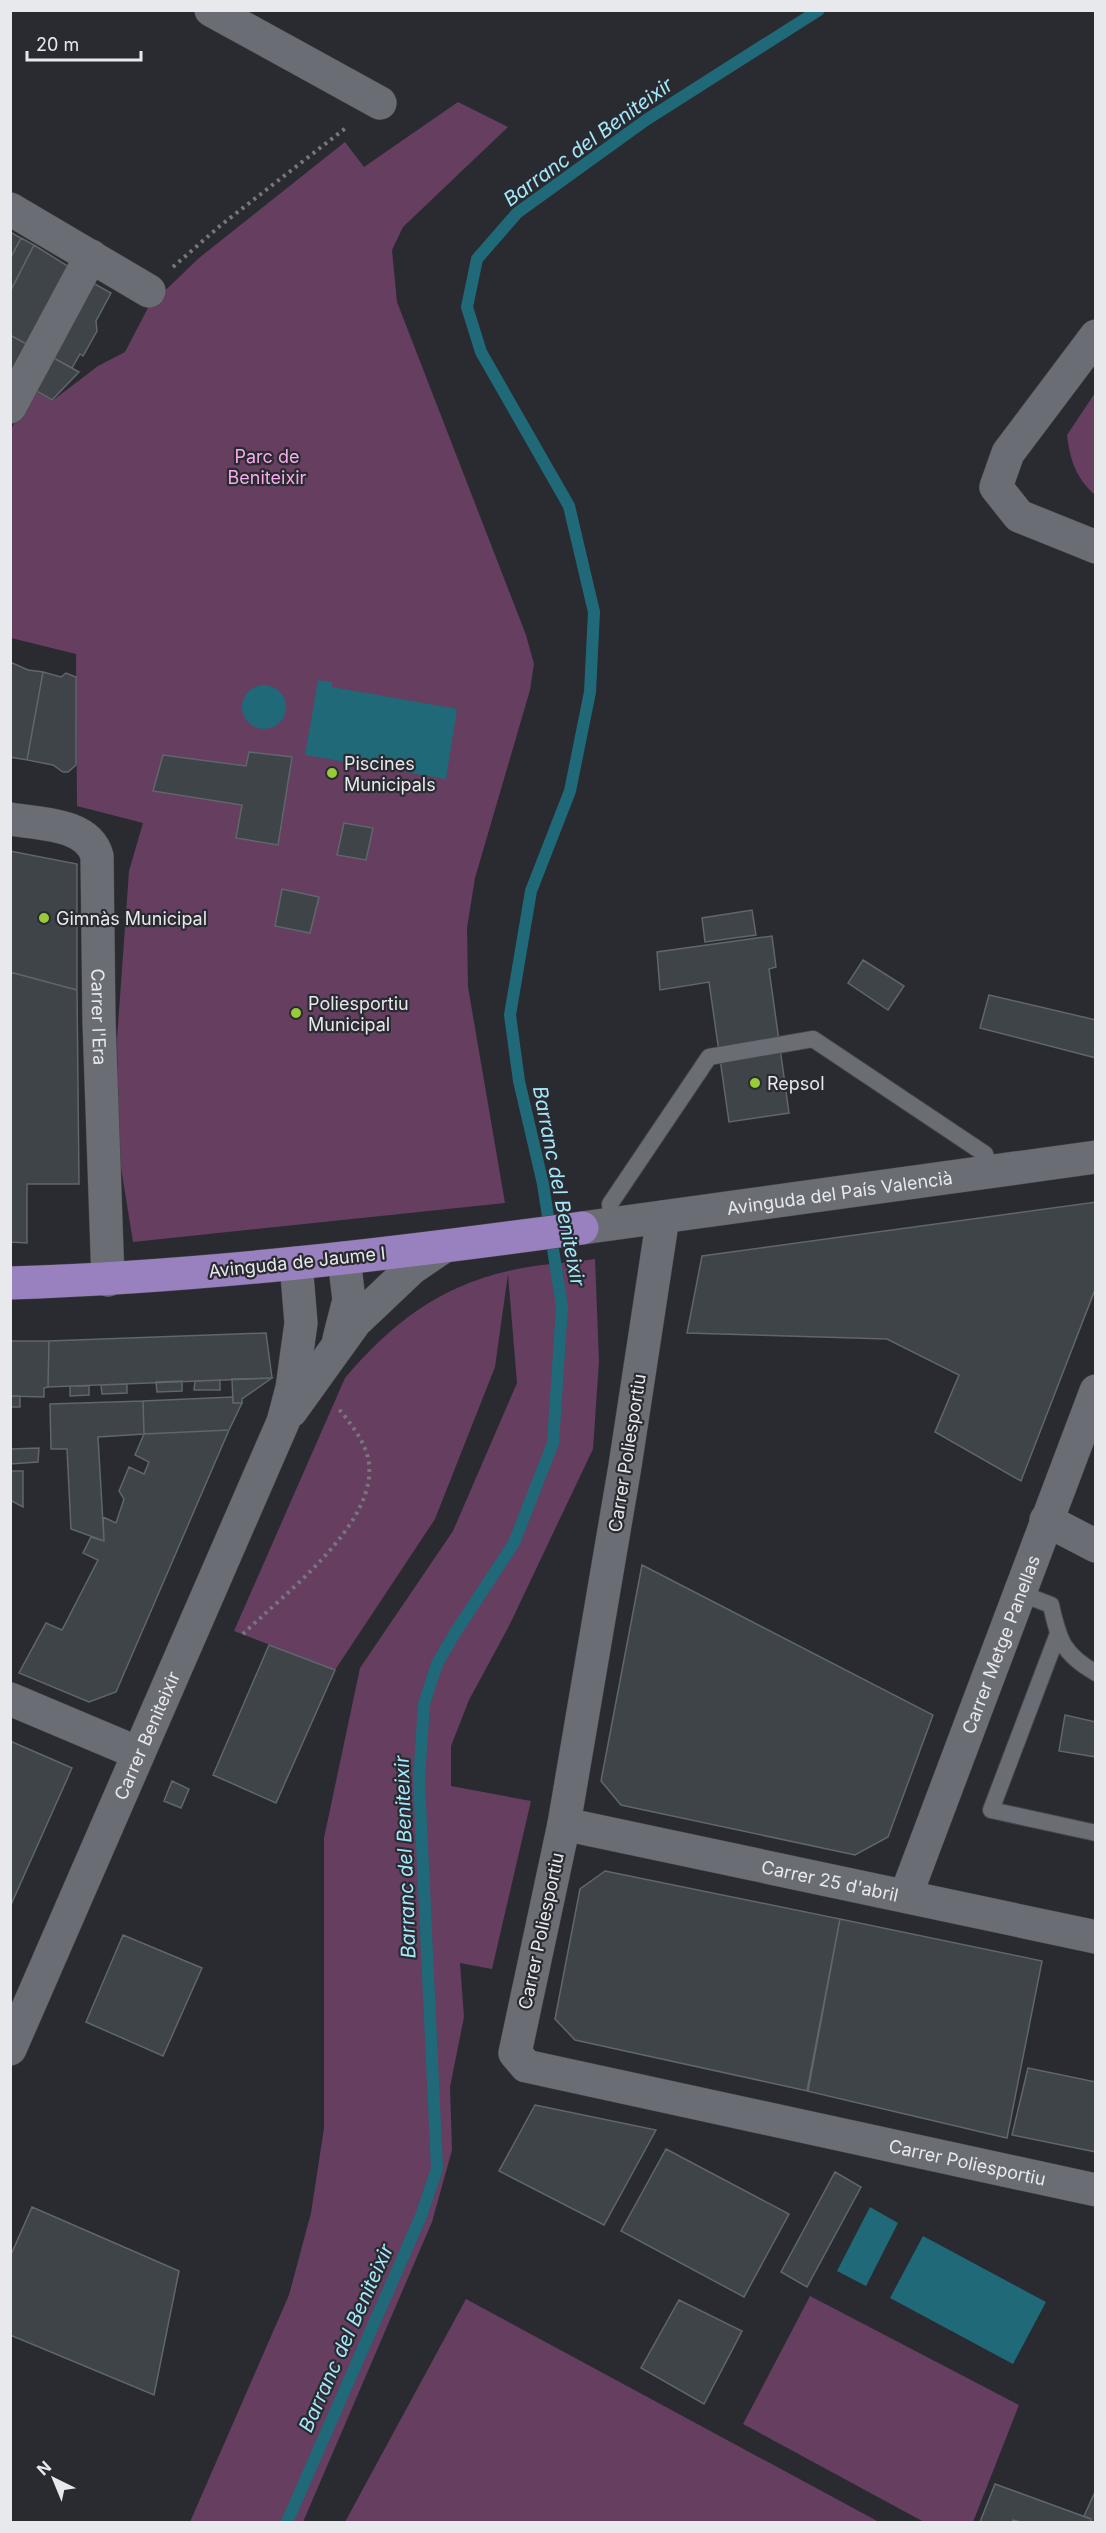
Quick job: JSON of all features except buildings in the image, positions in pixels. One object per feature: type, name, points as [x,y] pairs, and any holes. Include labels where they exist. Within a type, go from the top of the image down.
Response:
[{"type":"highway","name":"Avinguda de Jaume I","points":[[10,1283],[108,1280],[296,1263],[597,1227]]},
{"type":"street","points":[[211,10],[380,103]]},
{"type":"street","points":[[10,209],[149,291]]},
{"type":"street","points":[[10,407],[92,256]]},
{"type":"street","points":[[1095,336],[1008,453],[996,487],[1019,516],[1063,536],[1095,547]]},
{"type":"street","name":"Carrer l'Era","points":[[10,819],[71,830],[89,840],[95,846],[98,856],[99,1021],[108,1280]]},
{"type":"street","name":"Avinguda del País Valencià","points":[[597,1227],[1095,1157]]},
{"type":"street","name":"Carrer Poliesportiu","points":[[663,1216],[625,1466],[564,1824],[514,2053],[526,2066],[1095,2190]]},
{"type":"street","name":"Carrer Beniteixir","points":[[336,1346],[384,1293],[412,1268],[443,1247]]},
{"type":"street","name":"Carrer Beniteixir","points":[[283,1422],[312,1385],[336,1346],[344,1326],[349,1300],[344,1258]]},
{"type":"street","name":"Carrer Beniteixir","points":[[10,2049],[283,1422],[292,1388],[301,1323],[296,1263]]},
{"type":"street","name":"Carrer Metge Panellas","points":[[906,1895],[1095,1391]]},
{"type":"street","points":[[1046,1520],[1095,1546]]},
{"type":"street","points":[[10,1699],[138,1753]]},
{"type":"street","name":"Carrer 25 d'abril","points":[[564,1824],[1095,1937]]},
{"type":"lane","points":[[597,1227],[709,1057],[813,1039],[985,1154],[991,1173]]},
{"type":"lane","points":[[1020,1593],[1051,1605],[1058,1636],[1075,1661],[1095,1673]]},
{"type":"lane","points":[[1058,1636],[992,1810],[1095,1833]]},
{"type":"path","points":[[149,291],[221,225],[380,103]]},
{"type":"path","points":[[243,1634],[331,1549],[362,1508],[369,1481],[368,1458],[347,1418],[334,1403],[312,1385]]},
{"type":"green space","name":"Parc de Beniteixir","points":[[458,102],[508,127],[403,227],[392,250],[397,302],[526,635],[534,664],[530,690],[475,878],[467,928],[468,987],[505,1203],[133,1242],[119,1155],[117,1039],[129,871],[143,823],[77,806],[76,654],[11,638],[11,429],[33,390],[52,401],[98,366],[125,352],[149,306],[199,258],[345,142],[364,167]]},
{"type":"green space","points":[[1095,393],[1095,495],[1088,489],[1075,468],[1067,435]]},
{"type":"green space","points":[[595,1259],[599,1361],[593,1449],[509,1626],[469,1700],[451,1746],[451,1786],[531,1801],[492,1969],[460,1963],[464,2017],[450,2087],[452,2150],[432,2222],[303,2522],[190,2522],[289,2295],[311,2213],[324,2128],[324,1838],[360,1668],[453,1531],[517,1383],[508,1274],[495,1367],[435,1519],[335,1670],[234,1631],[345,1378],[362,1359],[398,1325],[418,1310],[459,1287],[519,1269]]},
{"type":"green space","points":[[810,2296],[1019,2405],[973,2522],[924,2522],[743,2424]]},
{"type":"green space","points":[[466,2299],[879,2522],[345,2522]]},
{"type":"water","points":[[318,680],[332,682],[332,687],[457,709],[446,779],[305,755]]},
{"type":"water","points":[[264,685],[273,686],[280,691],[285,698],[285,716],[280,723],[273,728],[264,729],[255,728],[248,723],[243,716],[242,707],[243,698],[248,691],[255,686]]},
{"type":"water","points":[[870,2207],[898,2223],[866,2286],[837,2271]]},
{"type":"water","points":[[923,2236],[1046,2302],[1013,2364],[890,2298]]},
{"type":"waterway","name":"Barranc del Beniteixir","points":[[287,2522],[421,2216],[437,2169],[419,1780],[424,1704],[437,1664],[514,1543],[553,1443],[562,1307],[543,1184],[519,1081],[510,1015],[531,891],[570,791],[590,692],[594,612],[569,506],[481,352],[467,307],[477,259],[517,213],[646,120],[819,10]]},
{"type":"place","name":"Piscines Municipals","points":[[332,773]]},
{"type":"place","name":"Gimnàs Municipal","points":[[44,918]]},
{"type":"place","name":"Poliesportiu Municipal","points":[[296,1013]]},
{"type":"place","name":"Repsol","points":[[755,1083]]}]
